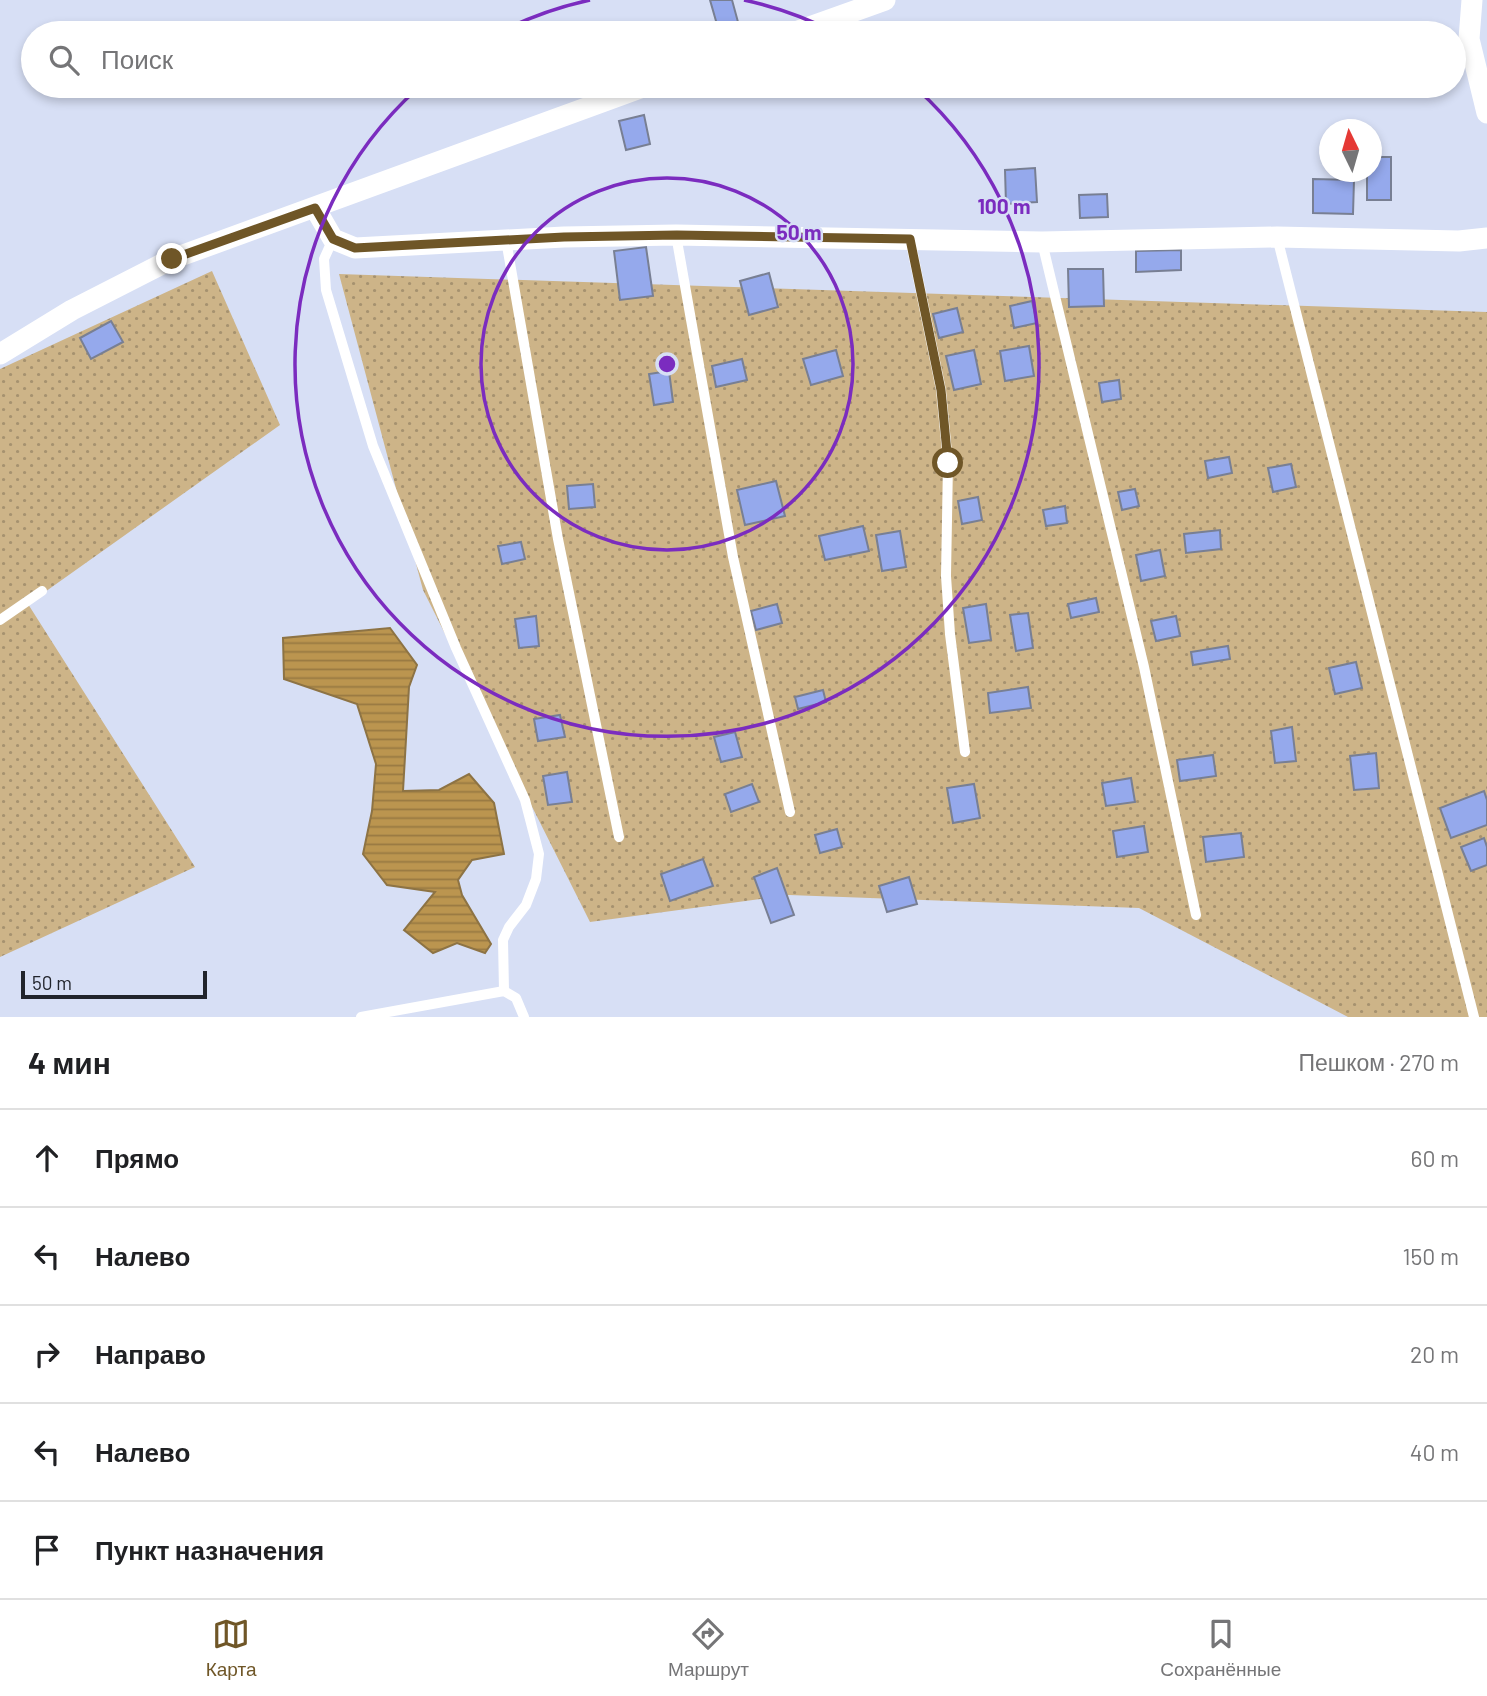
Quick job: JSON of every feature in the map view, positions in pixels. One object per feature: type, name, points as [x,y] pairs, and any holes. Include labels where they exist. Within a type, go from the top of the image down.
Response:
[{"type":"street","points":[[826,21],[885,0]]},
{"type":"street","points":[[1472,0],[1469,39],[1487,113]]},
{"type":"street","points":[[0,354],[72,310],[172,259],[613,98]]},
{"type":"street","points":[[315,208],[333,239],[355,248],[677,235],[1042,242],[1277,237],[1459,241],[1487,238]]},
{"type":"lane","points":[[677,235],[733,557],[790,812]]},
{"type":"lane","points":[[1277,237],[1475,1017]]},
{"type":"lane","points":[[333,239],[324,259],[326,290],[373,446],[456,648],[525,800],[539,854],[537,879],[526,905],[509,927],[503,940],[504,991]]},
{"type":"lane","points":[[910,239],[941,390],[948,463],[946,576],[950,634],[965,752]]},
{"type":"lane","points":[[506,240],[558,539],[619,837]]},
{"type":"lane","points":[[1042,242],[1144,667],[1196,915]]},
{"type":"lane","points":[[0,620],[42,591]]},
{"type":"lane","points":[[361,1017],[504,991],[516,998],[524,1017]]},
{"type":"shaded area","points":[[212,271],[280,425],[28,604],[195,867],[0,957],[0,369]]},
{"type":"shaded area","points":[[339,274],[1487,312],[1487,1017],[1348,1017],[1139,908],[789,895],[590,922],[423,590]]},
{"type":"shaded area","points":[[390,628],[417,665],[409,687],[403,791],[439,790],[469,774],[494,803],[504,854],[472,860],[458,880],[462,895],[491,944],[485,953],[457,943],[433,953],[404,930],[435,892],[387,885],[363,854],[372,811],[376,764],[357,704],[284,679],[283,638]]},
{"type":"building","points":[[710,0],[732,0],[738,21],[716,21]]},
{"type":"building","points":[[644,115],[650,144],[626,150],[619,121]]},
{"type":"building","points":[[1382,157],[1391,157],[1391,200],[1367,200],[1367,182],[1382,182]]},
{"type":"building","points":[[1035,168],[1037,202],[1006,204],[1005,170]]},
{"type":"building","points":[[1313,179],[1319,179],[1319,182],[1354,182],[1353,214],[1313,213]]},
{"type":"building","points":[[1107,194],[1108,217],[1080,218],[1079,195]]},
{"type":"building","points":[[646,247],[653,296],[620,300],[614,251]]},
{"type":"building","points":[[1181,250],[1181,270],[1136,272],[1136,251]]},
{"type":"building","points":[[1068,269],[1103,269],[1104,306],[1069,307]]},
{"type":"building","points":[[769,273],[778,307],[749,315],[740,281]]},
{"type":"building","points":[[1032,301],[1037,323],[1014,328],[1010,306]]},
{"type":"building","points":[[957,308],[963,332],[939,338],[933,314]]},
{"type":"building","points":[[111,321],[123,342],[91,359],[80,338]]},
{"type":"building","points":[[1029,346],[1034,376],[1005,381],[1000,351]]},
{"type":"building","points":[[836,350],[843,376],[811,385],[803,359]]},
{"type":"building","points":[[974,350],[981,384],[954,390],[946,356]]},
{"type":"building","points":[[742,359],[747,380],[716,387],[712,366]]},
{"type":"building","points":[[669,371],[673,402],[654,405],[649,374]]},
{"type":"building","points":[[1119,380],[1121,399],[1102,402],[1099,383]]},
{"type":"building","points":[[1229,457],[1232,473],[1208,478],[1205,461]]},
{"type":"building","points":[[1291,464],[1296,487],[1273,492],[1268,468]]},
{"type":"building","points":[[776,481],[785,516],[745,525],[737,490]]},
{"type":"building","points":[[593,484],[595,507],[569,509],[567,486]]},
{"type":"building","points":[[1135,489],[1139,506],[1122,510],[1118,492]]},
{"type":"building","points":[[978,497],[982,520],[962,524],[958,501]]},
{"type":"building","points":[[1065,506],[1067,523],[1046,526],[1043,510]]},
{"type":"building","points":[[863,526],[869,551],[825,560],[819,536]]},
{"type":"building","points":[[1220,530],[1221,549],[1186,553],[1184,534]]},
{"type":"building","points":[[900,531],[906,567],[882,571],[876,535]]},
{"type":"building","points":[[521,542],[525,559],[502,564],[498,546]]},
{"type":"building","points":[[1160,550],[1165,576],[1141,581],[1136,555]]},
{"type":"building","points":[[1096,598],[1099,612],[1071,618],[1068,604]]},
{"type":"building","points":[[777,604],[782,623],[756,630],[751,611]]},
{"type":"building","points":[[986,604],[991,640],[969,643],[963,608]]},
{"type":"building","points":[[1028,613],[1033,648],[1016,651],[1010,615]]},
{"type":"building","points":[[536,616],[539,646],[519,648],[515,619]]},
{"type":"building","points":[[1176,616],[1180,636],[1156,641],[1151,621]]},
{"type":"building","points":[[1228,646],[1230,659],[1193,665],[1191,652]]},
{"type":"building","points":[[1356,662],[1362,688],[1335,694],[1329,668]]},
{"type":"building","points":[[1028,687],[1031,708],[990,713],[988,693]]},
{"type":"building","points":[[823,690],[826,702],[798,709],[795,697]]},
{"type":"building","points":[[560,715],[565,737],[538,741],[534,719]]},
{"type":"building","points":[[1292,727],[1296,761],[1275,763],[1271,731]]},
{"type":"building","points":[[735,732],[742,757],[721,762],[714,737]]},
{"type":"building","points":[[1376,753],[1379,788],[1354,790],[1350,756]]},
{"type":"building","points":[[1213,755],[1216,776],[1180,781],[1177,760]]},
{"type":"building","points":[[567,772],[572,802],[548,805],[543,776]]},
{"type":"building","points":[[1131,778],[1135,802],[1106,806],[1102,783]]},
{"type":"building","points":[[752,784],[759,802],[731,812],[725,794]]},
{"type":"building","points":[[974,784],[980,818],[953,823],[947,788]]},
{"type":"building","points":[[1484,791],[1487,800],[1487,825],[1451,838],[1440,808]]},
{"type":"building","points":[[1144,826],[1148,852],[1117,857],[1113,831]]},
{"type":"building","points":[[837,829],[842,847],[820,853],[815,835]]},
{"type":"building","points":[[1241,833],[1244,857],[1206,862],[1203,837]]},
{"type":"building","points":[[1484,838],[1487,865],[1471,871],[1461,847]]},
{"type":"building","points":[[703,859],[713,886],[670,901],[661,874]]},
{"type":"building","points":[[777,868],[794,915],[771,923],[754,877]]},
{"type":"building","points":[[909,877],[917,904],[887,912],[879,886]]},
{"type":"route","points":[[172,259],[315,208],[333,239],[355,248],[564,237],[677,235],[910,239],[941,390],[948,463]]}]
